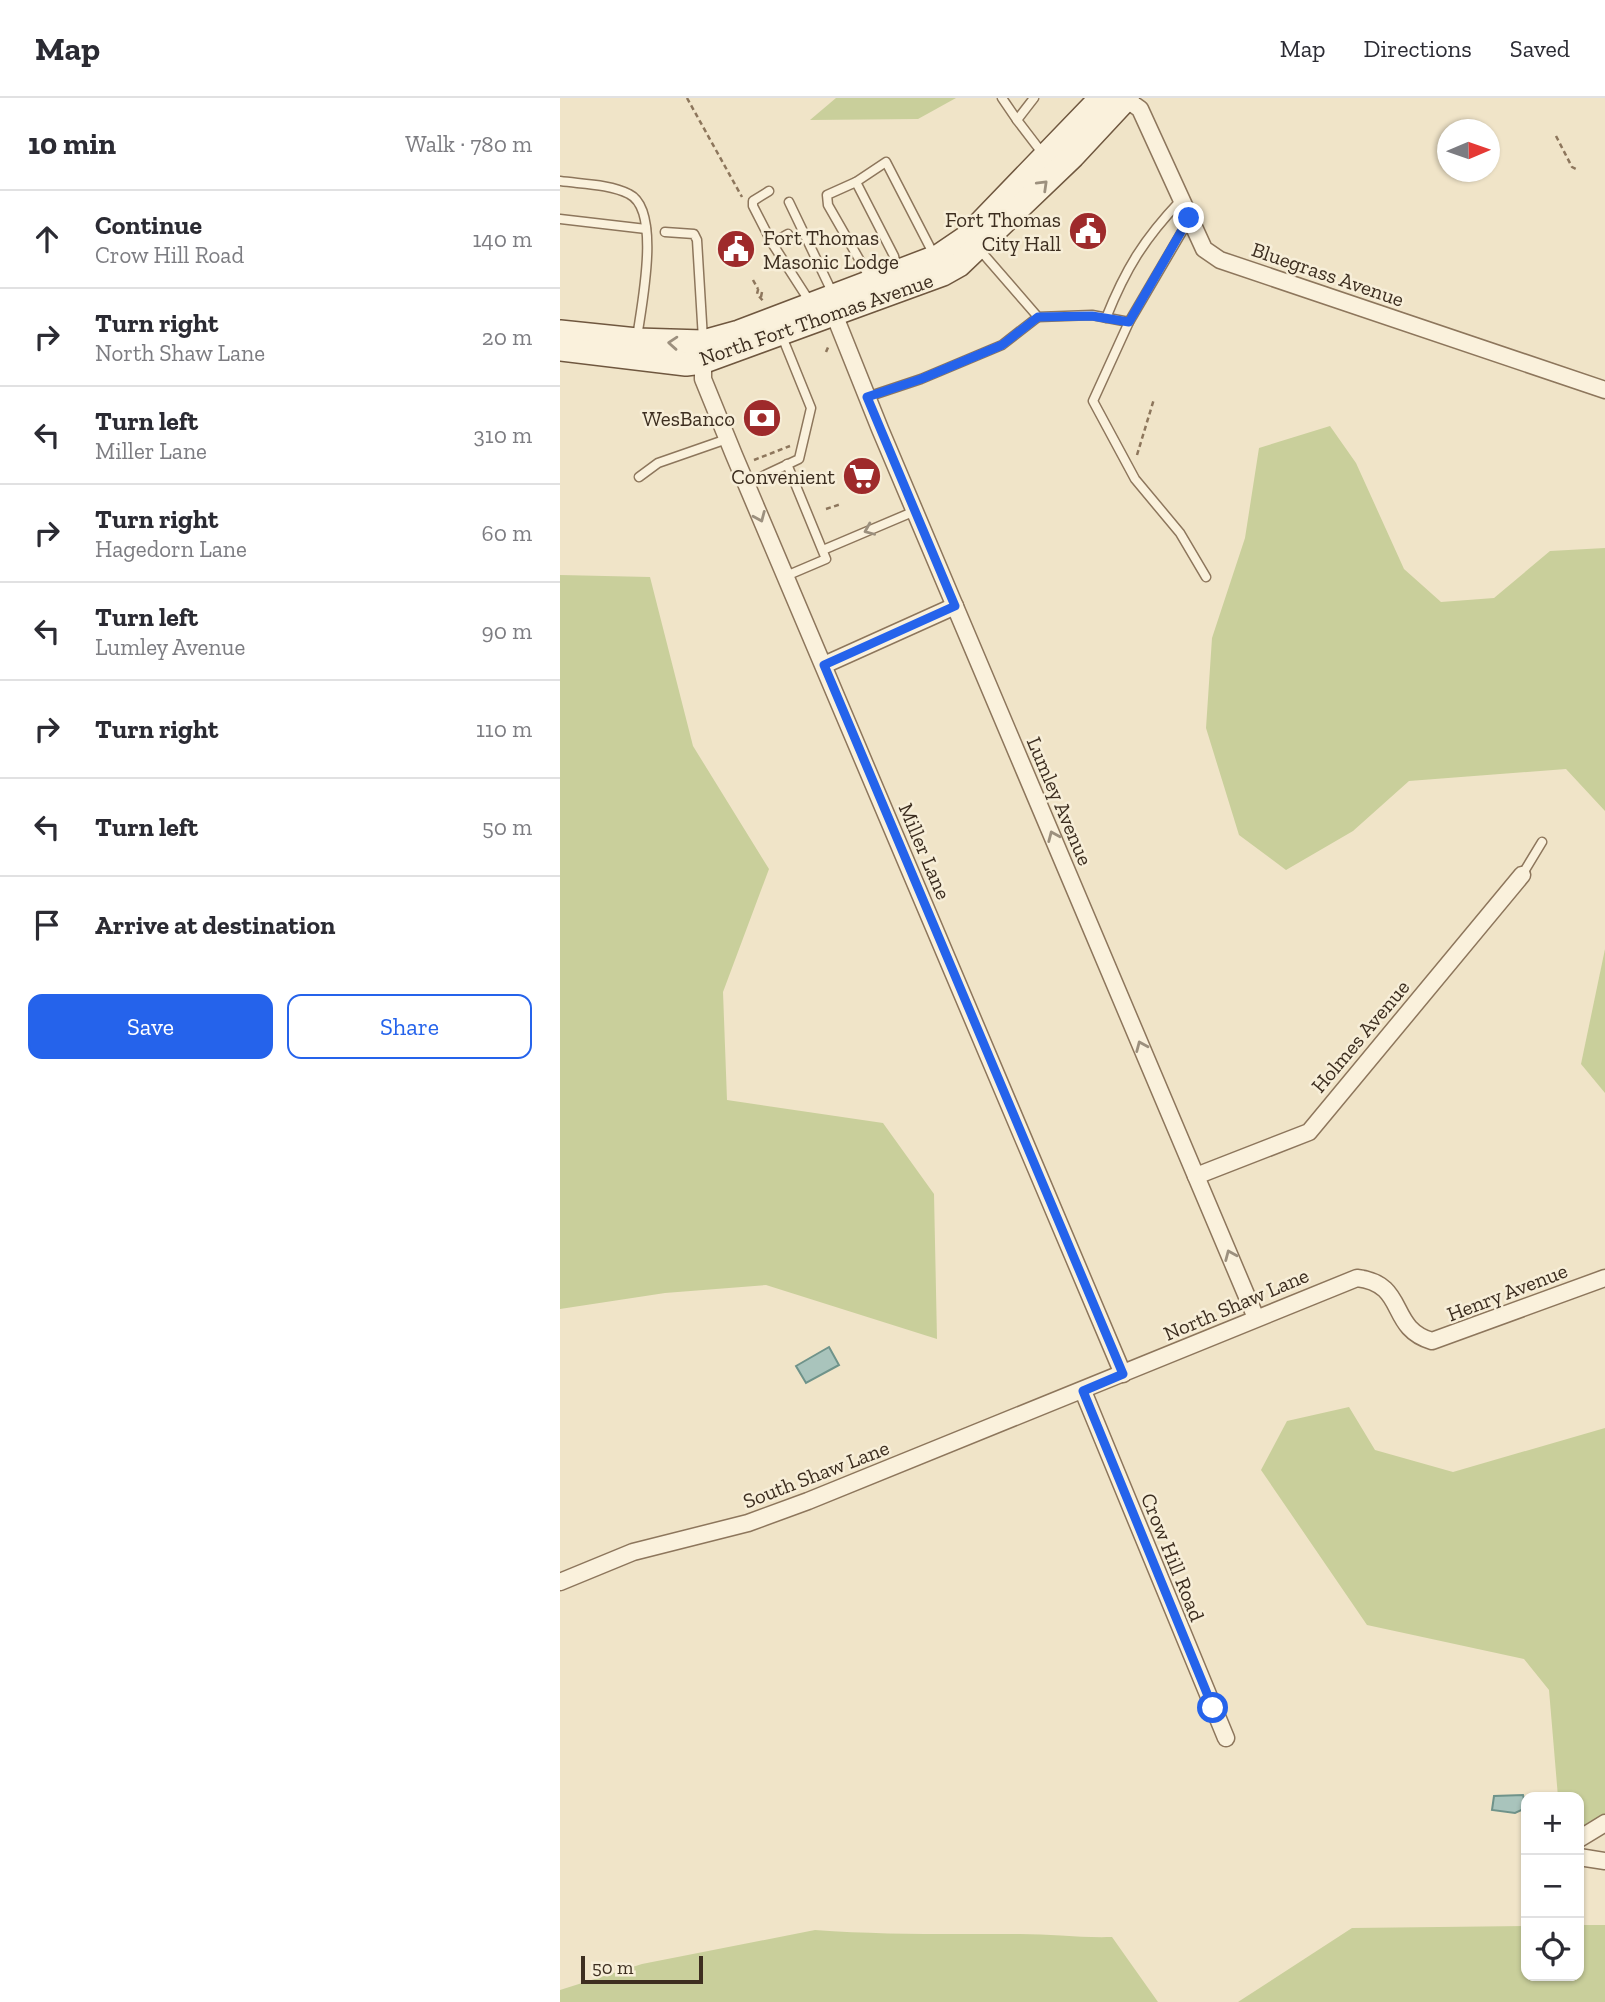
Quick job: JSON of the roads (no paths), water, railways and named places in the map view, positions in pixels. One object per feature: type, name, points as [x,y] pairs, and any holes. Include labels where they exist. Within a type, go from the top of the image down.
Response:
[{"type":"main road","name":"North Fort Thomas Avenue","points":[[560,332],[686,364],[703,352],[774,320],[943,274],[1126,98]]},
{"type":"main road","name":"North Fort Thomas Avenue","points":[[827,304],[872,282],[973,243],[1093,101]]},
{"type":"main road","name":"North Fort Thomas Avenue","points":[[560,349],[635,349]]},
{"type":"street","name":"Bluegrass Avenue","points":[[1126,98],[1139,109],[1204,249],[1220,260],[1605,390]]},
{"type":"street","name":"Lumley Avenue","points":[[827,304],[1256,1318]]},
{"type":"street","name":"Miller Lane","points":[[703,352],[703,379],[727,439],[1123,1374]]},
{"type":"street","points":[[824,665],[955,606]]},
{"type":"street","name":"Holmes Avenue","points":[[1196,1176],[1309,1132],[1522,875]]},
{"type":"street","name":"North Shaw Lane","points":[[1083,1391],[1357,1278],[1372,1280],[1388,1290],[1397,1307]]},
{"type":"street","name":"Henry Avenue","points":[[1397,1307],[1408,1330],[1432,1341],[1605,1278]]},
{"type":"street","name":"South Shaw Lane","points":[[560,1582],[633,1552],[748,1523],[1083,1391]]},
{"type":"street","name":"Crow Hill Road","points":[[1083,1391],[1226,1738]]},
{"type":"street","points":[[1584,1836],[1605,1823]]},
{"type":"street","points":[[1584,1858],[1605,1861]]},
{"type":"lane","points":[[1002,98],[1045,156]]},
{"type":"lane","points":[[1017,120],[1034,98]]},
{"type":"lane","points":[[872,282],[828,205],[827,195],[856,182],[886,162],[936,258]]},
{"type":"lane","points":[[560,181],[628,194],[642,207],[646,229],[635,349]]},
{"type":"lane","points":[[856,182],[894,256],[898,272]]},
{"type":"lane","points":[[769,191],[753,201],[753,206],[801,292],[827,304]]},
{"type":"lane","points":[[1106,318],[1122,278],[1151,232],[1181,200]]},
{"type":"lane","points":[[789,202],[827,304]]},
{"type":"lane","points":[[1189,218],[1129,322],[1093,401],[1132,472],[1180,533],[1206,577]]},
{"type":"lane","points":[[560,219],[646,229]]},
{"type":"lane","points":[[665,232],[686,231],[694,234],[697,240],[703,352]]},
{"type":"lane","points":[[772,243],[788,234]]},
{"type":"lane","points":[[973,243],[1038,317]]},
{"type":"lane","points":[[867,397],[921,379],[1002,345],[1038,317],[1106,318],[1129,322]]},
{"type":"lane","points":[[746,484],[799,459],[811,408],[774,320]]},
{"type":"lane","points":[[639,477],[658,463],[727,439]]},
{"type":"lane","points":[[786,576],[826,559],[787,464]]},
{"type":"lane","points":[[823,550],[915,511]]},
{"type":"lane","points":[[1522,875],[1542,842]]},
{"type":"water","points":[[829,1347],[839,1365],[806,1383],[796,1366]]},
{"type":"water","points":[[1521,1795],[1521,1810],[1515,1813],[1492,1810],[1494,1796]]},
{"type":"place","name":"Fort Thomas City Hall","points":[[1088,231]]},
{"type":"place","name":"Fort Thomas Masonic Lodge","points":[[736,249]]},
{"type":"place","name":"WesBanco","points":[[762,418]]},
{"type":"place","name":"Convenient","points":[[862,476]]}]
